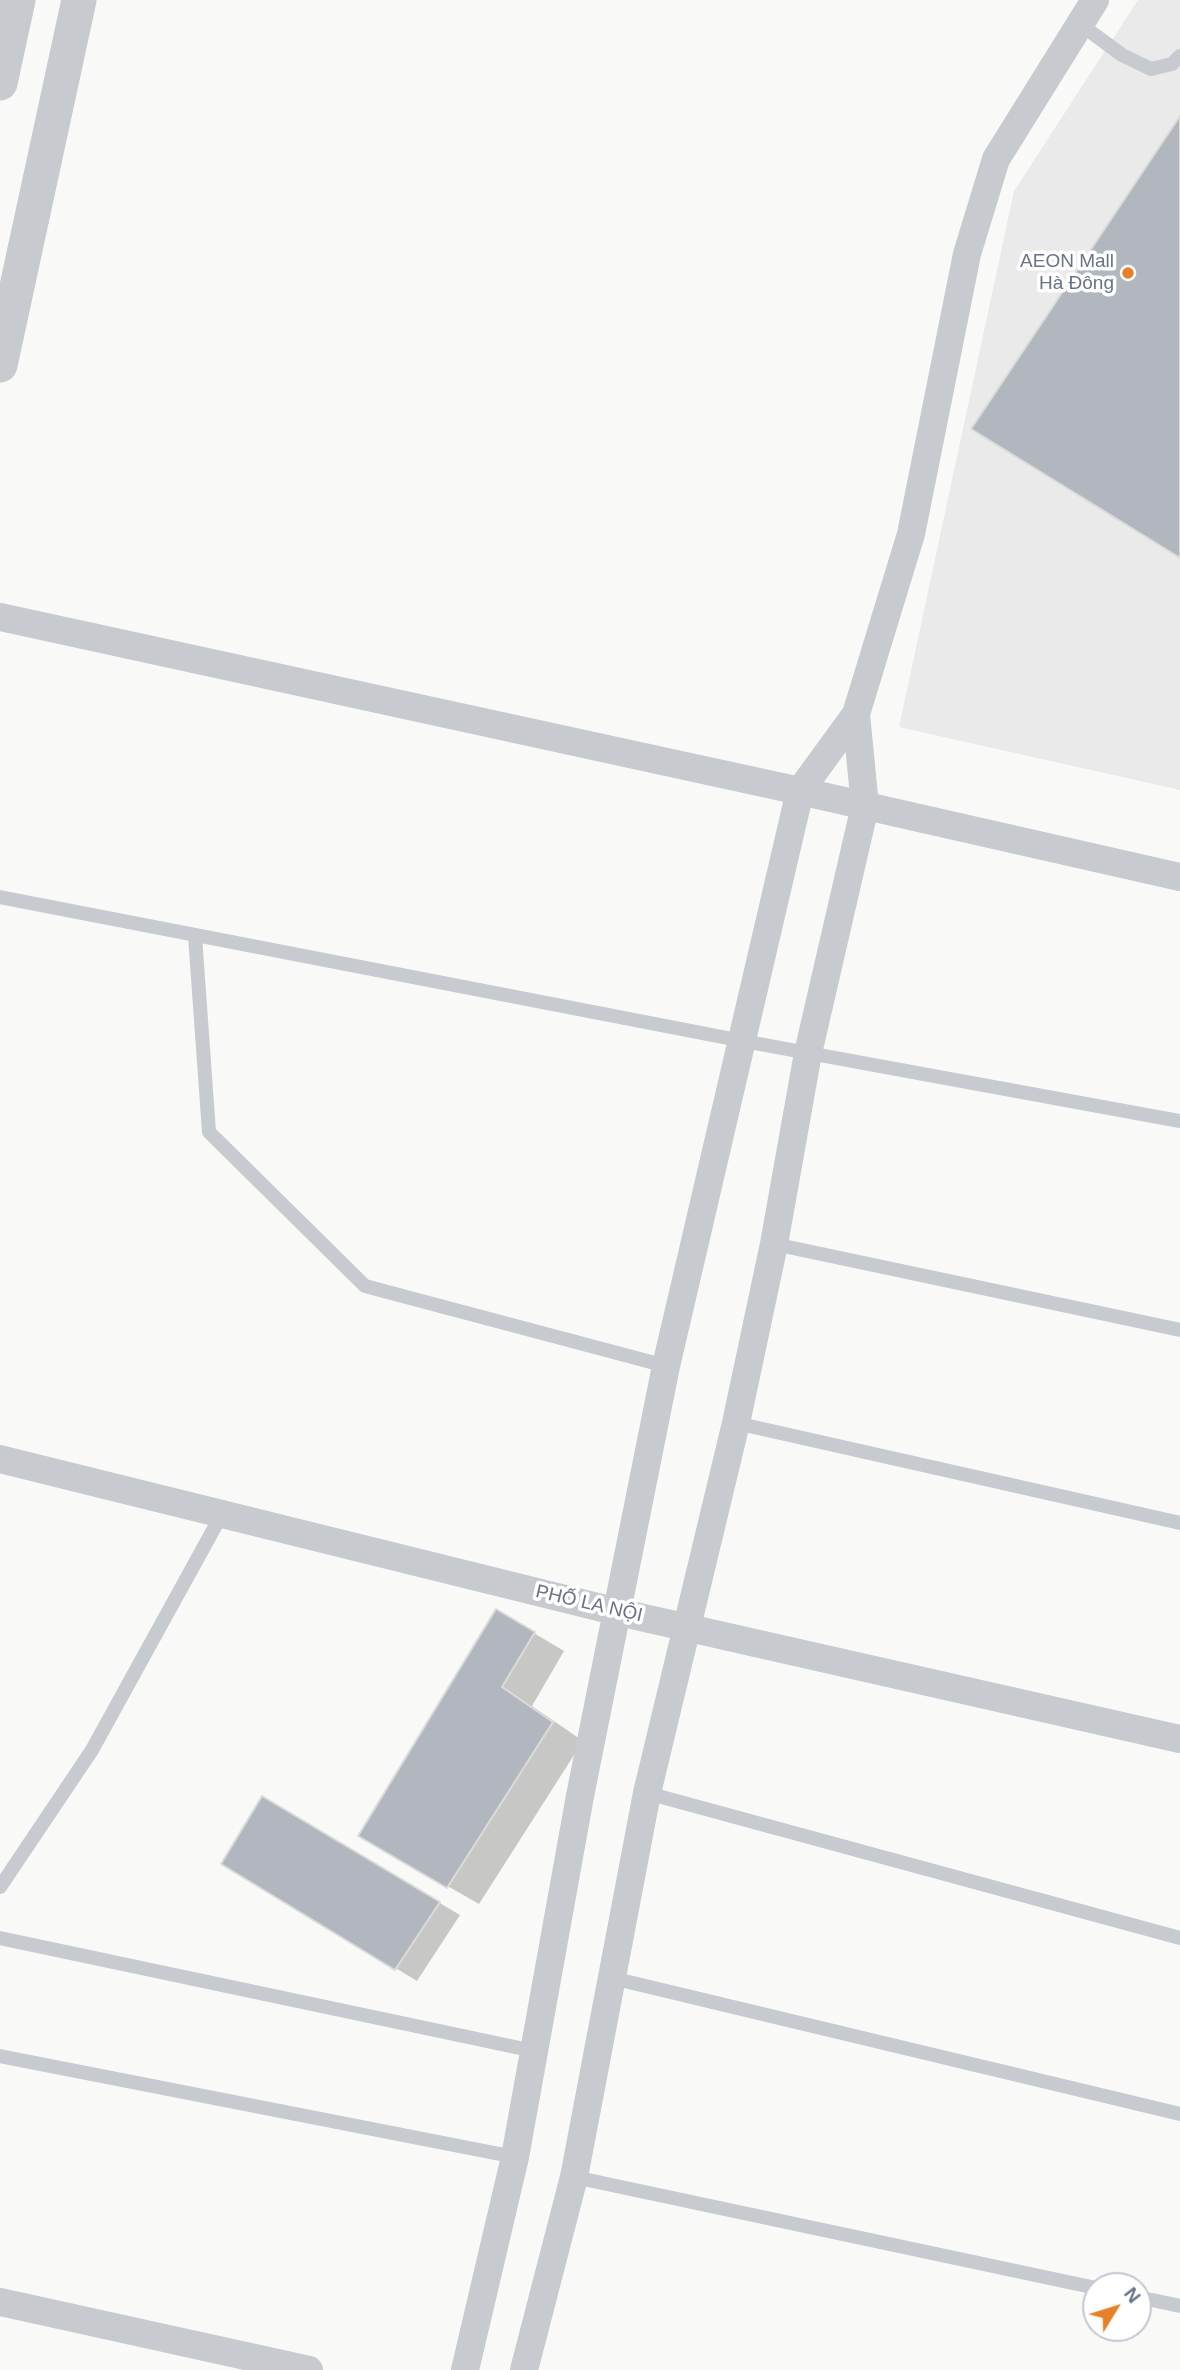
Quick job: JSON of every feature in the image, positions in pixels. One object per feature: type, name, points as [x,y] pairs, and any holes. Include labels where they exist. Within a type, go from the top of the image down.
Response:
[{"type":"street","points":[[0,83],[18,0]]},
{"type":"street","points":[[0,365],[79,0]]},
{"type":"street","points":[[465,2370],[515,2157],[580,1796],[666,1366],[800,791],[856,714],[911,534],[967,254],[996,159],[1095,0]]},
{"type":"street","points":[[0,617],[800,791],[1180,877]]},
{"type":"street","points":[[524,2370],[574,2177],[647,1793],[736,1423],[774,1244],[808,1053],[865,806],[856,714]]},
{"type":"street","name":"PHỐ LA NỘI","points":[[0,1459],[618,1612],[1180,1739]]},
{"type":"street","points":[[0,2302],[309,2370]]},
{"type":"lane","points":[[1080,24],[1122,55],[1151,69],[1172,64],[1180,57]]},
{"type":"lane","points":[[0,897],[743,1041],[1180,1121]]},
{"type":"lane","points":[[195,936],[209,1132],[365,1286],[666,1366]]},
{"type":"lane","points":[[774,1244],[1180,1330]]},
{"type":"lane","points":[[736,1423],[1180,1523]]},
{"type":"lane","points":[[0,1887],[92,1750],[222,1514]]},
{"type":"lane","points":[[647,1793],[1180,1938]]},
{"type":"lane","points":[[0,1938],[534,2051]]},
{"type":"lane","points":[[612,1978],[1180,2114]]},
{"type":"lane","points":[[0,2056],[515,2157]]},
{"type":"lane","points":[[574,2177],[1082,2285]]},
{"type":"lane","points":[[1152,2300],[1180,2306]]},
{"type":"shaded area","points":[[1138,0],[1180,0],[1180,790],[899,727],[1014,191]]},
{"type":"building","name":"AEON Mall Hà Đông","points":[[1180,116],[1180,558],[971,429]]},
{"type":"building","points":[[496,1609],[535,1632],[502,1687],[553,1722],[447,1888],[358,1836]]},
{"type":"building","points":[[262,1796],[440,1902],[395,1970],[221,1864]]},
{"type":"place","name":"AEON Mall Hà Đông","points":[[1128,273]]}]
